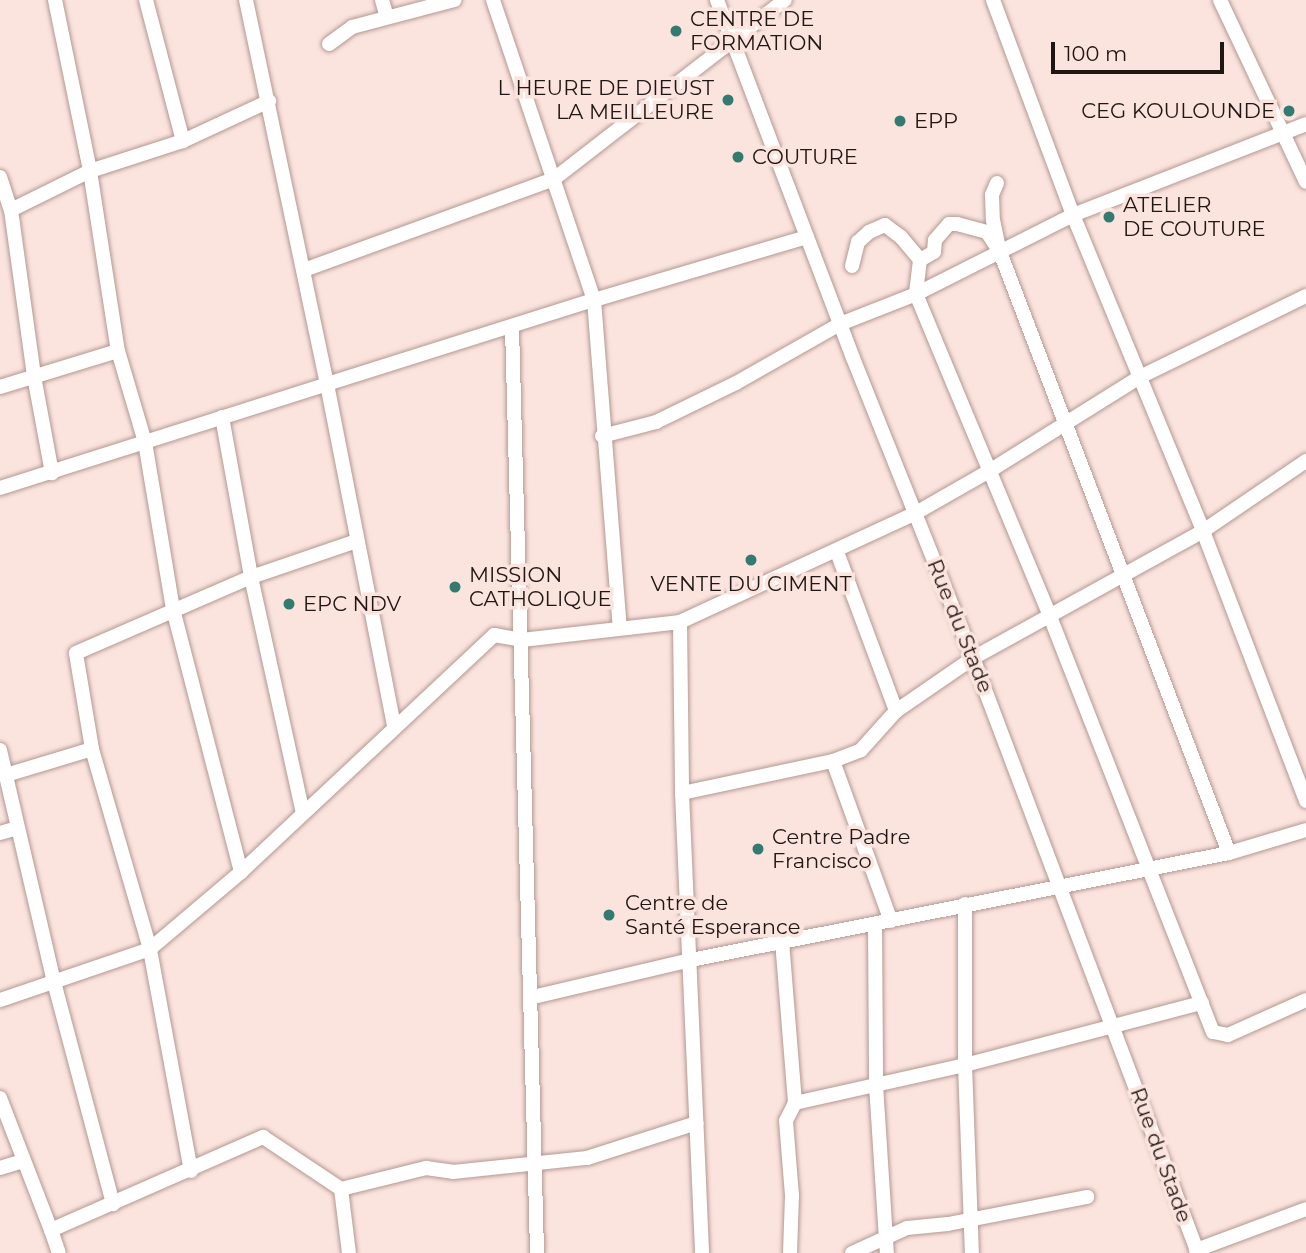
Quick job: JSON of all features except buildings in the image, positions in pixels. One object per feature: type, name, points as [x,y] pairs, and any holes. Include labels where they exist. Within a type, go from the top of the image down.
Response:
[{"type":"street","points":[[55,0],[90,171],[118,351],[145,442],[173,609],[241,872]]},
{"type":"street","points":[[146,0],[183,141]]},
{"type":"street","points":[[246,0],[304,270],[394,726]]},
{"type":"street","points":[[382,0],[387,17]]},
{"type":"street","points":[[328,44],[344,31],[454,0]]},
{"type":"street","points":[[493,0],[594,300],[602,436],[620,628]]},
{"type":"street","name":"Rue du Stade","points":[[717,0],[914,514],[974,658],[1197,1251]]},
{"type":"street","points":[[304,270],[554,179],[785,0]]},
{"type":"street","points":[[993,0],[1073,215],[1203,531],[1306,801]]},
{"type":"street","points":[[1220,0],[1306,182]]},
{"type":"street","points":[[10,210],[90,171],[183,141],[269,101]]},
{"type":"street","points":[[602,436],[656,422],[736,383],[840,324],[916,294],[1073,215],[1306,124]]},
{"type":"street","points":[[0,177],[10,210],[34,376],[52,473]]},
{"type":"street","points":[[997,183],[992,195],[993,220],[1000,252],[1229,853]]},
{"type":"street","points":[[920,260],[934,252],[935,240],[948,224],[957,223],[986,232],[1000,252]]},
{"type":"street","points":[[852,266],[858,242],[869,232],[886,225],[901,237],[920,260],[916,294],[1049,614],[1213,1032],[1220,1036],[1306,1000]]},
{"type":"street","points":[[0,488],[594,300],[807,237]]},
{"type":"street","points":[[0,1000],[150,949],[241,872],[494,635],[522,640],[680,622],[837,552],[914,514],[991,470],[1140,377],[1306,296]]},
{"type":"street","points":[[512,327],[533,997],[537,1253]]},
{"type":"street","points":[[0,387],[118,351]]},
{"type":"street","points":[[222,417],[251,577],[303,813]]},
{"type":"street","points":[[682,793],[833,761],[861,750],[895,711],[974,658],[1122,573],[1203,531],[1306,461]]},
{"type":"street","points":[[191,1171],[150,949],[92,749],[76,653],[251,577],[357,541]]},
{"type":"street","points":[[837,552],[895,711]]},
{"type":"street","points":[[680,622],[682,793],[702,1253]]},
{"type":"street","points":[[6,775],[92,749]]},
{"type":"street","points":[[0,750],[54,982],[113,1204]]},
{"type":"street","points":[[833,761],[891,921]]},
{"type":"street","points":[[0,833],[17,828]]},
{"type":"street","points":[[533,997],[691,960],[1229,853],[1306,830]]},
{"type":"street","points":[[965,904],[965,1065],[972,1253]]},
{"type":"street","points":[[876,925],[876,1085],[887,1253]]},
{"type":"street","points":[[782,942],[795,1103],[786,1121],[792,1196],[790,1253]]},
{"type":"street","points":[[795,1103],[965,1065],[1202,1003]]},
{"type":"street","points":[[0,1098],[59,1253]]},
{"type":"street","points":[[51,1230],[191,1171],[263,1137],[341,1189],[426,1167],[453,1172],[587,1158],[697,1123]]},
{"type":"street","points":[[0,1168],[23,1161]]},
{"type":"street","points":[[341,1189],[349,1253]]},
{"type":"street","points":[[852,1253],[907,1228],[972,1219],[1087,1197]]},
{"type":"street","points":[[1197,1251],[1306,1209]]},
{"type":"place","name":"CENTRE DE FORMATION","points":[[676,31]]},
{"type":"place","name":"L HEURE DE DIEUST LA MEILLEURE","points":[[728,100]]},
{"type":"place","name":"CEG KOULOUNDE","points":[[1289,111]]},
{"type":"place","name":"EPP","points":[[900,121]]},
{"type":"place","name":"COUTURE","points":[[738,157]]},
{"type":"place","name":"ATELIER DE COUTURE","points":[[1109,217]]},
{"type":"place","name":"VENTE DU CIMENT","points":[[751,560]]},
{"type":"place","name":"MISSION CATHOLIQUE","points":[[455,587]]},
{"type":"place","name":"EPC NDV","points":[[289,604]]},
{"type":"place","name":"Centre Padre Francisco","points":[[758,849]]},
{"type":"place","name":"Centre de Santé Esperance","points":[[609,915]]}]
